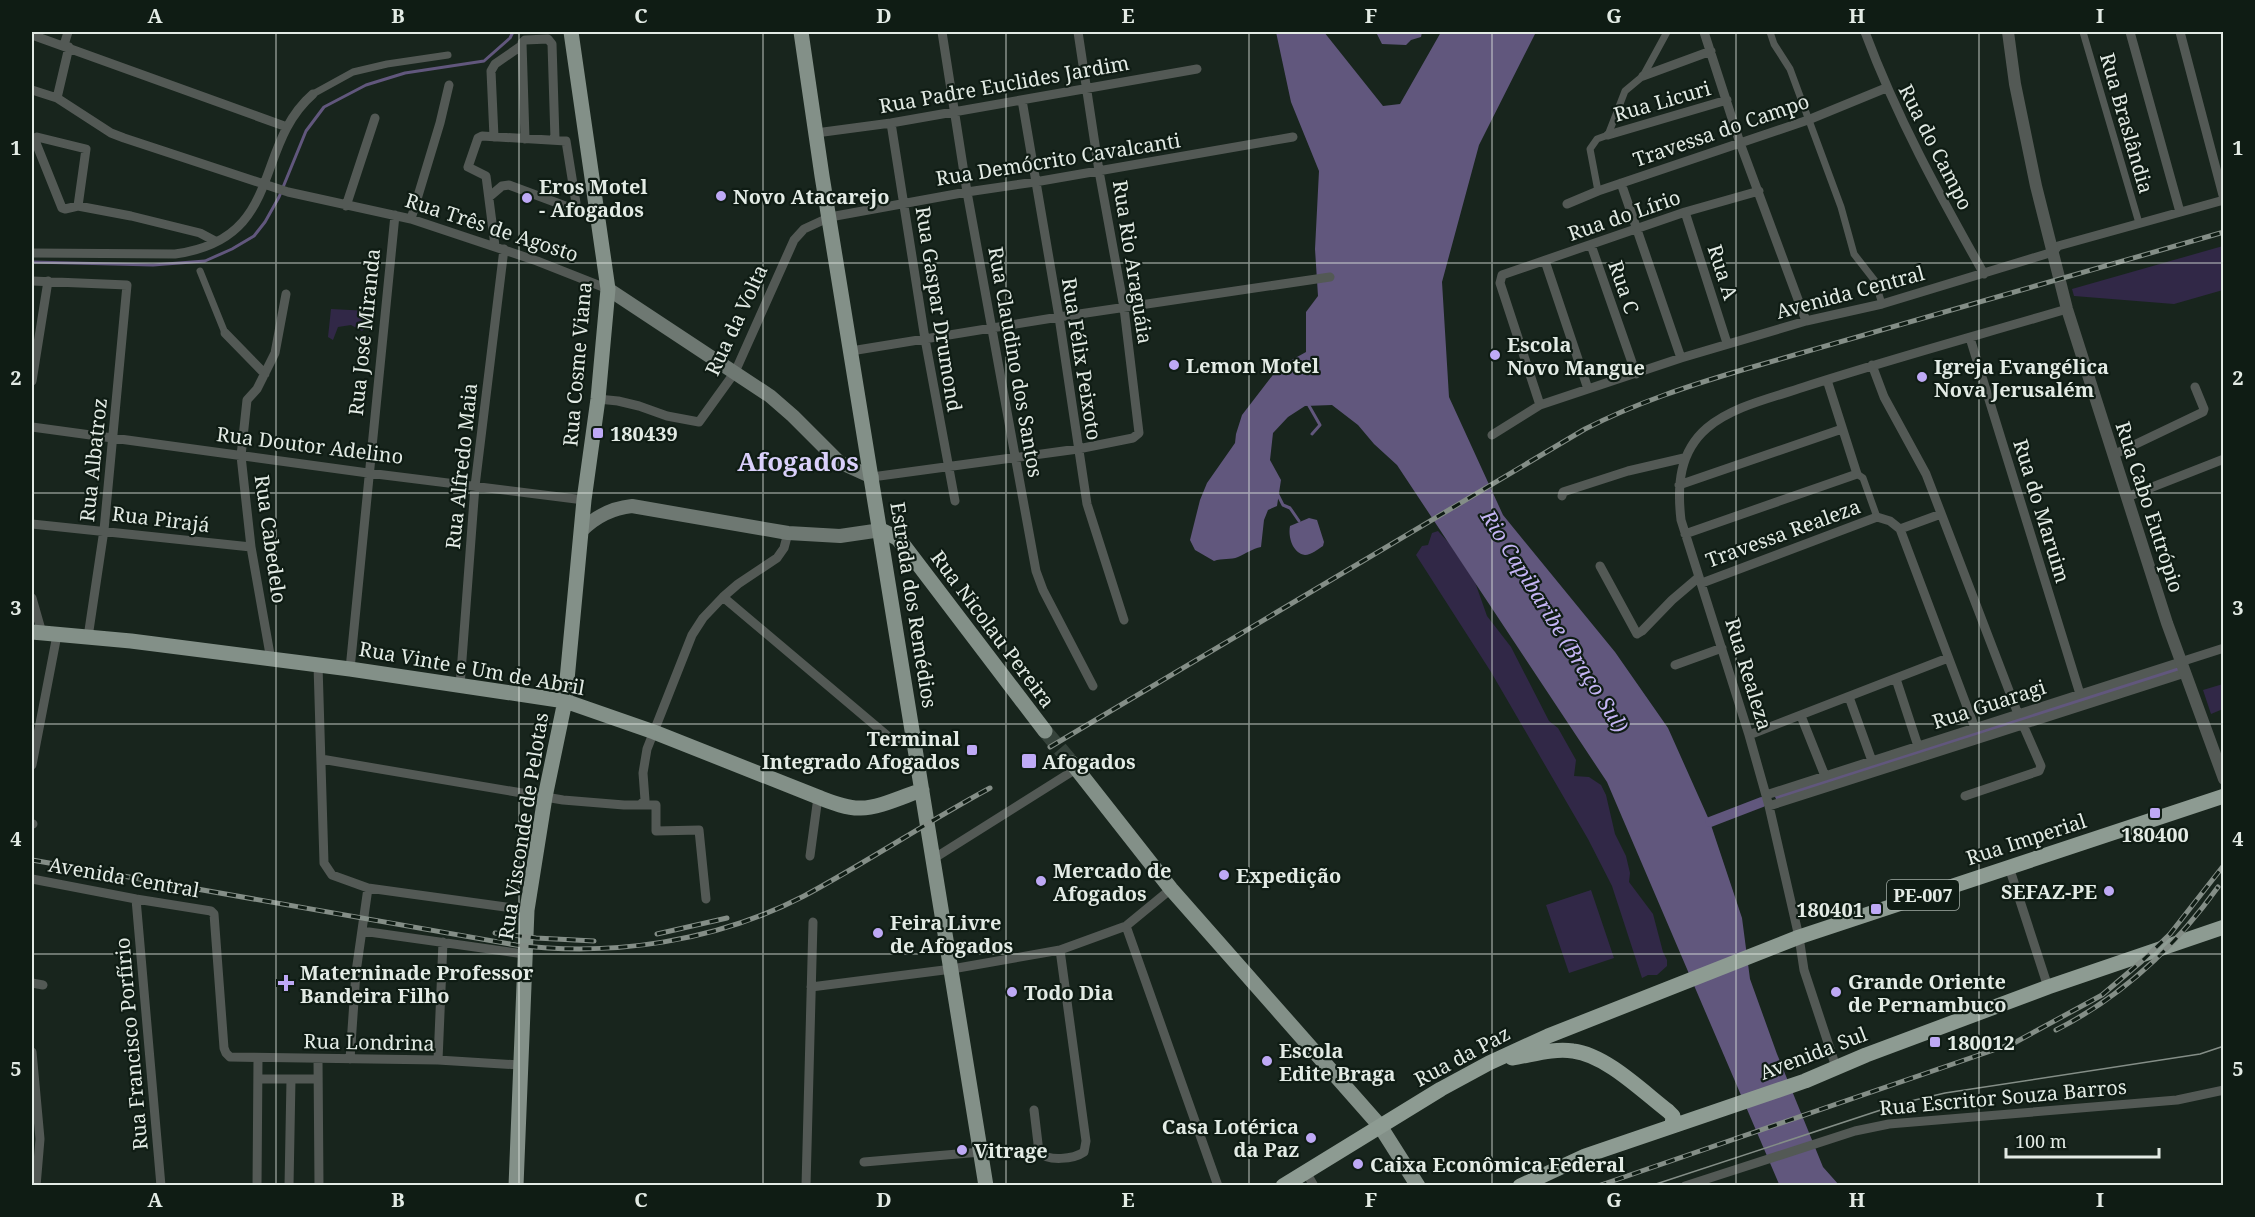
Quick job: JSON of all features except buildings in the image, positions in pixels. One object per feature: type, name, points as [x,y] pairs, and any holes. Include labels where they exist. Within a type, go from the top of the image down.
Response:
[{"type":"highway","name":"Rua Imperial","points":[[1639,999],[1798,937],[2223,796]]},
{"type":"highway","name":"Avenida Sul","points":[[1520,1185],[1585,1156],[1805,1081],[1836,1067],[2048,987],[2223,927]]},
{"type":"highway","name":"Rua da Paz","points":[[1283,1185],[1489,1063],[1639,999]]},
{"type":"highway","points":[[1489,1063],[1551,1051],[1575,1051],[1587,1055],[1608,1066],[1668,1111],[1673,1116],[1672,1126]]},
{"type":"main road","name":"Rua Cosme Viana","points":[[565,701],[584,500],[598,399],[608,289],[571,32]]},
{"type":"main road","name":"Estrada dos Remédios","points":[[801,32],[987,1185]]},
{"type":"main road","name":"Rua Três de Agosto","points":[[608,289],[770,396],[839,462],[872,477]]},
{"type":"main road","points":[[581,531],[598,517],[619,507],[632,506],[788,533],[840,536],[881,530]]},
{"type":"main road","name":"Rua Nicolau Pereira","points":[[881,530],[897,538],[905,547],[1044,731]]},
{"type":"main road","name":"Rua Vinte e Um de Abril","points":[[43,633],[350,669],[565,701],[654,732],[818,797],[858,808],[869,807],[922,790]]},
{"type":"main road","name":"Rua Visconde de Pelotas","points":[[516,1185],[526,910],[545,797],[565,701]]},
{"type":"main road","points":[[1074,766],[1171,889],[1380,1126],[1418,1185]]},
{"type":"street","points":[[57,98],[68,32]]},
{"type":"street","name":"Rua Claudino dos Santos","points":[[942,32],[967,192],[1036,572],[1043,590],[1094,686]]},
{"type":"street","name":"Rua Rio Araguáia","points":[[1078,32],[1099,171],[1124,308],[1139,428],[1133,438],[1078,449]]},
{"type":"street","points":[[1643,76],[1667,32]]},
{"type":"street","points":[[1704,32],[1740,143],[1806,321]]},
{"type":"street","points":[[1770,32],[1774,44],[1790,69],[1841,207],[1854,254],[1875,281],[1882,304]]},
{"type":"street","name":"Rua do Campo","points":[[1865,32],[1886,88],[1933,185],[1984,274]]},
{"type":"street","name":"Rua Cabo Eutrópio","points":[[2008,32],[2015,84],[2067,309],[2183,667],[2223,779]]},
{"type":"street","name":"Rua Braslândia","points":[[2083,32],[2139,223]]},
{"type":"street","points":[[2130,32],[2180,212]]},
{"type":"street","points":[[2180,32],[2223,199]]},
{"type":"street","points":[[32,35],[287,127]]},
{"type":"street","points":[[489,197],[502,186],[509,185],[573,208],[576,204],[566,141],[494,137],[491,71],[495,64],[521,46],[525,40],[548,39],[550,41],[555,139]]},
{"type":"street","points":[[521,46],[525,139]]},
{"type":"street","points":[[1598,191],[1590,149],[1597,139],[1608,135],[1625,91],[1643,76],[1711,51]]},
{"type":"street","points":[[32,253],[175,254],[192,252],[215,242],[234,230],[253,209],[268,185],[287,127],[304,102],[313,94],[353,72],[387,64],[448,55]]},
{"type":"street","name":"Rua Padre Euclides Jardim","points":[[816,133],[891,123],[1197,69]]},
{"type":"street","points":[[411,219],[449,85]]},
{"type":"street","name":"Travessa do Campo","points":[[1567,204],[1598,191],[1808,120],[1886,88]]},
{"type":"street","name":"Rua Três de Agosto","points":[[32,90],[57,98],[111,133],[288,192],[411,219],[500,248],[608,289]]},
{"type":"street","name":"Rua Félix Peixoto","points":[[1022,100],[1059,317],[1087,504],[1124,620]]},
{"type":"street","name":"Rua Licuri","points":[[1608,135],[1727,100]]},
{"type":"street","points":[[346,206],[375,118]]},
{"type":"street","name":"Rua Gaspar Drumond","points":[[891,123],[925,339],[955,501]]},
{"type":"street","name":"Rua Alfredo Maia","points":[[460,686],[475,486],[500,248],[486,177],[469,168],[468,165],[478,138],[494,137]]},
{"type":"street","name":"Rua Demócrito Cavalcanti","points":[[830,217],[1293,137]]},
{"type":"street","points":[[78,206],[86,149],[33,138],[60,205],[65,209],[78,206],[195,232],[215,242]]},
{"type":"street","points":[[1622,183],[1681,358]]},
{"type":"street","name":"Rua do Lírio","points":[[1540,405],[1500,283],[1502,275],[1685,212],[1759,191]]},
{"type":"street","name":"Avenida Central","points":[[1492,435],[1540,405],[1727,343],[1806,321],[1882,304],[2053,252],[2058,246],[2223,199]]},
{"type":"street","name":"Rua A","points":[[1685,212],[1727,343]]},
{"type":"street","name":"Rua José Miranda","points":[[350,669],[394,215]]},
{"type":"street","name":"Rua da Volta","points":[[598,399],[618,401],[667,416],[699,422],[735,372],[794,240],[804,229],[830,217]]},
{"type":"street","name":"Rua C","points":[[1591,245],[1636,374]]},
{"type":"street","points":[[1545,261],[1588,389]]},
{"type":"street","points":[[200,271],[225,333],[265,374]]},
{"type":"street","points":[[851,351],[1059,317],[1330,277]]},
{"type":"street","points":[[32,281],[48,281],[32,381]]},
{"type":"street","name":"Rua Albatroz","points":[[48,281],[127,285],[105,530],[88,637]]},
{"type":"street","name":"Rua Cabedelo","points":[[272,660],[251,547],[241,456],[247,400],[257,389],[275,353],[286,294]]},
{"type":"street","points":[[1975,728],[1900,530],[1890,521],[1877,517],[1863,478],[1857,474],[1827,380],[2067,309]]},
{"type":"street","name":"Rua do Maruim","points":[[1970,338],[2080,694]]},
{"type":"street","points":[[1872,365],[1884,397],[1926,474],[2018,714]]},
{"type":"street","name":"Rua Realeza","points":[[1827,380],[1742,408],[1722,417],[1706,428],[1684,458],[1679,485],[1681,520],[1749,735],[1769,806],[1804,970],[1836,1067]]},
{"type":"street","points":[[2113,454],[2203,412],[2204,409],[2195,387]]},
{"type":"street","name":"Rua Doutor Adelino","points":[[32,427],[584,500]]},
{"type":"street","points":[[1679,485],[1842,429]]},
{"type":"street","points":[[872,477],[1078,449]]},
{"type":"street","points":[[1562,496],[1563,492],[1628,471],[1684,458]]},
{"type":"street","points":[[2127,497],[2223,459]]},
{"type":"street","points":[[1685,534],[1857,474]]},
{"type":"street","points":[[1900,530],[1941,514]]},
{"type":"street","name":"Travessa Realeza","points":[[1600,566],[1637,634],[1672,600],[1701,580],[1877,517]]},
{"type":"street","name":"Rua Pirajá","points":[[32,524],[251,547]]},
{"type":"street","points":[[640,805],[645,800],[645,759],[692,635],[703,618],[723,597],[777,558],[784,548],[788,533]]},
{"type":"street","points":[[723,597],[890,738],[915,741]]},
{"type":"street","points":[[32,598],[43,633],[32,765]]},
{"type":"street","points":[[1675,665],[1722,648]]},
{"type":"street","name":"Rua Guaragi","points":[[1766,795],[2080,694],[2183,667],[2223,648]]},
{"type":"street","points":[[1749,735],[1948,658]]},
{"type":"street","points":[[318,665],[324,863],[332,875],[368,888],[526,910]]},
{"type":"street","points":[[1769,806],[2023,725],[2183,667]]},
{"type":"street","points":[[1896,680],[1918,746]]},
{"type":"street","points":[[1849,697],[1872,761]]},
{"type":"street","points":[[1801,716],[1825,776]]},
{"type":"street","points":[[1965,796],[2039,771],[2041,766],[2023,725]]},
{"type":"street","points":[[321,759],[545,797],[656,805],[656,831],[699,830],[706,899]]},
{"type":"street","points":[[933,859],[1074,766]]},
{"type":"street","points":[[810,856],[818,797]]},
{"type":"street","points":[[2009,867],[2048,987]]},
{"type":"street","name":"Avenida Central","points":[[32,879],[136,900],[211,911],[216,918],[224,1048]]},
{"type":"street","points":[[350,1059],[356,972],[368,888]]},
{"type":"street","points":[[811,987],[952,969],[1060,950],[1126,926],[1171,889]]},
{"type":"street","name":"Rua Francisco Porfírio","points":[[136,900],[161,1185]]},
{"type":"street","points":[[806,1185],[813,922]]},
{"type":"street","points":[[1126,926],[1218,1185]]},
{"type":"street","points":[[362,931],[524,954]]},
{"type":"street","points":[[438,1060],[443,942]]},
{"type":"street","points":[[1034,1110],[1039,1152],[1042,1156],[1048,1158],[1078,1156],[1084,1152],[1086,1142],[1060,950]]},
{"type":"street","points":[[32,983],[43,985]]},
{"type":"street","name":"Rua Londrina","points":[[224,1048],[230,1057],[258,1059],[438,1060],[520,1065]]},
{"type":"street","points":[[32,1052],[40,1139],[36,1185]]},
{"type":"street","points":[[257,1185],[258,1059]]},
{"type":"street","points":[[318,1059],[318,1185]]},
{"type":"street","name":"Rua Londrina","points":[[258,1079],[318,1079]]},
{"type":"street","points":[[288,1185],[291,1079]]},
{"type":"street","name":"Rua Escritor Souza Barros","points":[[1685,1185],[1855,1131],[1919,1120],[2176,1100],[2223,1090]]},
{"type":"street","points":[[864,1162],[981,1152]]},
{"type":"street","points":[[1306,1172],[1314,1185]]},
{"type":"shaded area","points":[[2223,246],[2223,290],[2174,304],[2074,296],[2072,289]]},
{"type":"shaded area","points":[[331,309],[369,311],[371,323],[362,331],[351,325],[338,327],[333,340],[328,337]]},
{"type":"shaded area","points":[[1438,531],[1449,543],[1475,582],[1487,616],[1511,647],[1549,721],[1558,728],[1576,760],[1574,776],[1589,777],[1601,785],[1606,795],[1615,834],[1626,856],[1630,873],[1629,882],[1653,914],[1667,960],[1667,966],[1657,975],[1642,978],[1612,886],[1588,839],[1491,672],[1416,555],[1422,546],[1428,545],[1432,533]]},
{"type":"shaded area","points":[[2223,684],[2223,709],[2211,714],[2203,690]]},
{"type":"shaded area","points":[[1591,890],[1614,958],[1569,973],[1546,905]]},
{"type":"water","name":"Rio Capibaribe (Braço Sul)","points":[[1276,32],[1324,32],[1383,106],[1400,104],[1441,32],[1536,32],[1479,145],[1442,282],[1449,397],[1503,515],[1615,652],[1668,728],[1710,822],[1742,918],[1750,979],[1777,1054],[1823,1167],[1839,1185],[1778,1185],[1607,782],[1397,465],[1374,444],[1358,425],[1332,405],[1305,406],[1288,417],[1273,433],[1270,460],[1281,480],[1277,506],[1268,510],[1264,520],[1261,547],[1235,558],[1214,561],[1195,550],[1190,540],[1200,500],[1207,483],[1235,443],[1242,415],[1279,367],[1306,352],[1306,312],[1318,296],[1315,249],[1319,171],[1291,102]]},
{"type":"water","points":[[1376,32],[1422,32],[1421,37],[1411,40],[1406,45],[1382,44]]},
{"type":"water","points":[[1309,518],[1317,520],[1324,542],[1323,546],[1305,555],[1294,548],[1290,539],[1290,526]]},
{"type":"waterway","points":[[32,262],[153,265],[205,261],[232,249],[254,236],[265,222],[279,197],[306,131],[324,107],[366,85],[405,73],[484,61],[510,38],[513,32]]},
{"type":"waterway","points":[[1308,404],[1320,425],[1312,434]]},
{"type":"waterway","points":[[1278,495],[1283,505],[1290,508],[1299,521]]},
{"type":"waterway","points":[[1780,796],[2180,667]]},
{"type":"waterway","points":[[1710,822],[1762,802]]},
{"type":"tunnel","points":[[1045,731],[1072,763]]},
{"type":"tram line","points":[[1650,1186],[1902,1103],[1945,1093],[2200,1054],[2224,1046]]},
{"type":"railway","points":[[1050,747],[1585,429],[1623,411],[1742,370],[2224,232]]},
{"type":"railway","points":[[32,860],[516,945],[590,949],[627,947],[700,934],[771,912],[827,883],[990,788]]},
{"type":"railway","points":[[1598,1186],[2014,1043],[2102,995],[2170,934],[2224,865]]},
{"type":"railway","points":[[2056,1030],[2104,1002],[2146,968],[2184,930],[2218,887]]},
{"type":"railway","points":[[657,934],[727,918]]},
{"type":"railway","points":[[495,933],[594,941]]},
{"type":"place","name":"Novo Atacarejo","points":[[721,196]]},
{"type":"place","name":"Eros Motel - Afogados","points":[[527,198]]},
{"type":"place","name":"Escola Novo Mangue","points":[[1495,355]]},
{"type":"place","name":"Lemon Motel","points":[[1174,365]]},
{"type":"place","name":"Igreja Evangélica Nova Jerusalém","points":[[1922,377]]},
{"type":"place","name":"180439","points":[[598,433]]},
{"type":"place","name":"Terminal Integrado Afogados","points":[[972,750]]},
{"type":"place","name":"Afogados","points":[[1029,761]]},
{"type":"place","name":"180400","points":[[2155,813]]},
{"type":"place","name":"Expedição","points":[[1224,875]]},
{"type":"place","name":"Mercado de Afogados","points":[[1041,881]]},
{"type":"place","name":"SEFAZ-PE","points":[[2109,891]]},
{"type":"place","name":"180401","points":[[1876,909]]},
{"type":"place","name":"Feira Livre de Afogados","points":[[878,933]]},
{"type":"place","name":"Materninade Professor Bandeira Filho","points":[[286,983]]},
{"type":"place","name":"Todo Dia","points":[[1012,992]]},
{"type":"place","name":"Grande Oriente de Pernambuco","points":[[1836,992]]},
{"type":"place","name":"180012","points":[[1935,1042]]},
{"type":"place","name":"Escola Edite Braga","points":[[1267,1061]]},
{"type":"place","name":"Casa Lotérica da Paz","points":[[1311,1138]]},
{"type":"place","name":"Vitrage","points":[[962,1150]]},
{"type":"place","name":"Caixa Econômica Federal","points":[[1358,1164]]},
{"type":"district","name":"Afogados","points":[[798,461]]}]
